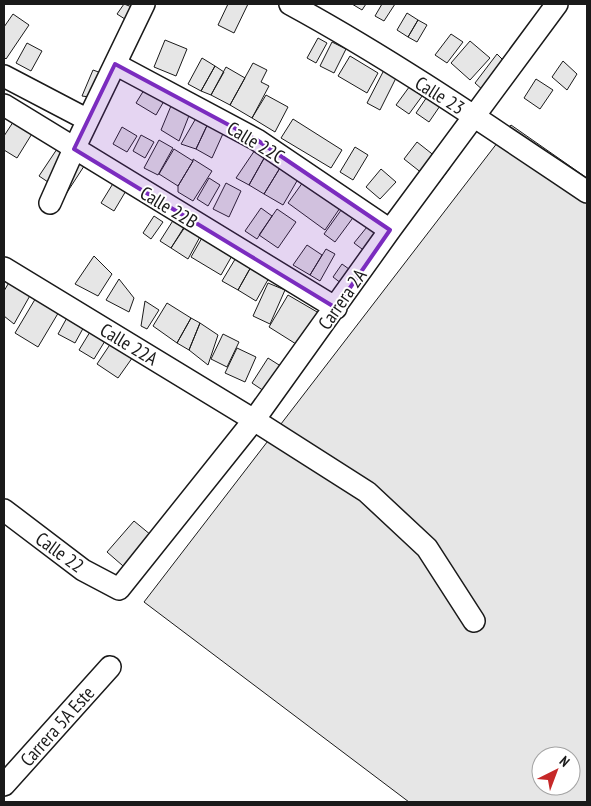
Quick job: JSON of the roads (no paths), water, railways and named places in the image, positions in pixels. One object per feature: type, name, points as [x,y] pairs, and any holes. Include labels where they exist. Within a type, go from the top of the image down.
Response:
[{"type":"street","points":[[50,203],[144,4]]},
{"type":"street","name":"Calle 23","points":[[290,4],[324,22],[474,116],[587,192]]},
{"type":"street","name":"Carrera 2A","points":[[119,589],[254,420],[390,230],[557,4]]},
{"type":"street","name":"Calle 22C","points":[[115,64],[257,140],[390,230]]},
{"type":"street","points":[[4,76],[88,120]]},
{"type":"street","name":"Calle 22B","points":[[4,105],[336,308]]},
{"type":"street","name":"Calle 22A","points":[[4,268],[254,420],[367,492],[427,548],[474,621]]},
{"type":"street","name":"Calle 22","points":[[4,510],[83,570],[119,589]]},
{"type":"street","name":"Carrera 5A Este","points":[[4,785],[110,667]]}]
